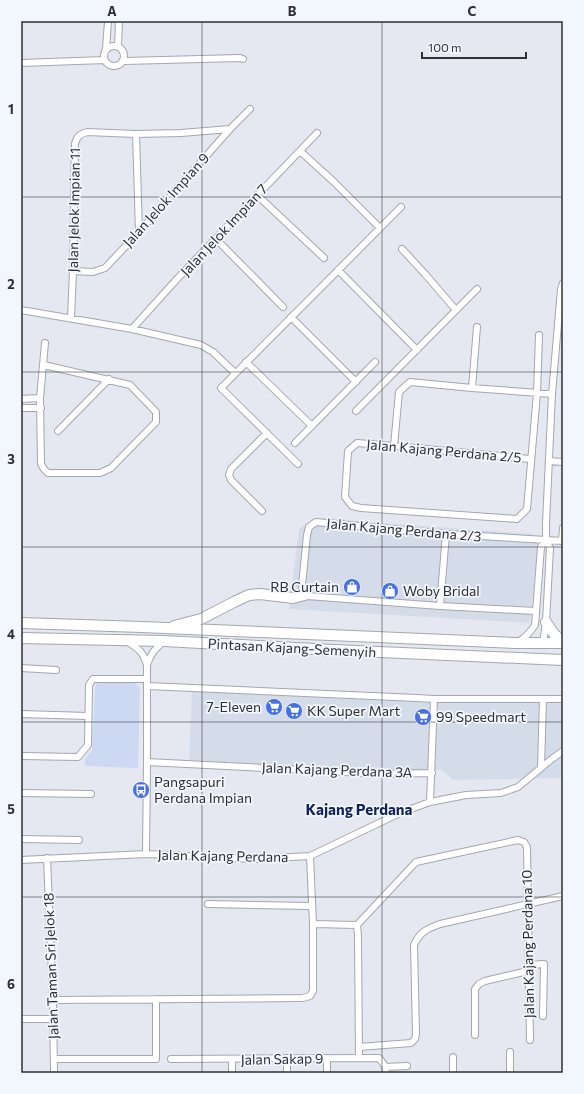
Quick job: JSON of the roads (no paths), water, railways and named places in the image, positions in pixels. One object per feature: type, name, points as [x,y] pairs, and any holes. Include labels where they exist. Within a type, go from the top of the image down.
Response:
[{"type":"highway","points":[[166,628],[201,619],[249,595],[260,594],[293,598],[305,594]]},
{"type":"highway","name":"Pintasan Kajang-Semenyih","points":[[24,622],[516,643],[563,643]]},
{"type":"highway","points":[[546,622],[554,634],[563,643]]},
{"type":"highway","name":"Pintasan Kajang-Semenyih","points":[[21,638],[164,641],[563,660]]},
{"type":"street","points":[[106,49],[114,46],[118,46],[122,49],[125,56],[121,64],[113,66],[105,60],[104,56],[108,21]]},
{"type":"street","points":[[118,46],[119,21]]},
{"type":"street","points":[[124,60],[243,59]]},
{"type":"street","points":[[21,63],[105,60]]},
{"type":"street","name":"Jalan Jelok Impian 9","points":[[73,271],[93,272],[105,268],[139,232],[230,129],[250,109]]},
{"type":"street","name":"Jalan Jelok Impian 11","points":[[71,318],[76,138],[87,132],[136,134],[181,133],[230,129]]},
{"type":"street","name":"Jalan Jelok Impian 7","points":[[132,329],[257,194],[317,133]]},
{"type":"street","points":[[136,134],[139,232]]},
{"type":"street","points":[[300,151],[334,182],[380,228]]},
{"type":"street","points":[[257,194],[324,258]]},
{"type":"street","points":[[298,464],[221,388],[401,207]]},
{"type":"street","points":[[216,239],[283,307]]},
{"type":"street","points":[[402,249],[456,310]]},
{"type":"street","points":[[338,270],[417,350]]},
{"type":"street","points":[[543,644],[546,622],[550,548],[546,540],[552,394],[561,290],[563,283]]},
{"type":"street","points":[[356,412],[477,289]]},
{"type":"street","points":[[21,310],[132,329],[201,345],[213,352],[235,373]]},
{"type":"street","points":[[291,317],[356,382]]},
{"type":"street","points":[[472,388],[477,327]]},
{"type":"street","points":[[530,460],[537,393],[539,335]]},
{"type":"street","points":[[44,365],[130,385],[156,412],[156,422],[112,468],[100,473],[48,473],[41,464],[40,398],[45,343]]},
{"type":"street","points":[[246,362],[312,426]]},
{"type":"street","points":[[294,443],[375,362]]},
{"type":"street","points":[[58,431],[108,380]]},
{"type":"street","points":[[394,446],[399,392],[410,382],[552,394]]},
{"type":"street","points":[[21,399],[40,398]]},
{"type":"street","points":[[21,408],[41,408]]},
{"type":"street","points":[[262,511],[231,480],[229,475],[231,470],[267,434]]},
{"type":"street","name":"Jalan Kajang Perdana 2/5","points":[[358,443],[394,446],[530,460],[526,509],[516,519],[361,508],[352,506],[345,497],[348,451],[358,443]]},
{"type":"street","points":[[549,461],[563,462]]},
{"type":"street","name":"Jalan Kajang Perdana 2/3","points":[[305,594],[302,585],[307,534],[309,527],[316,522],[446,534],[562,541]]},
{"type":"street","points":[[562,541],[563,528]]},
{"type":"street","points":[[440,606],[446,534]]},
{"type":"street","points":[[516,643],[526,637],[535,625],[541,547],[546,540]]},
{"type":"street","points":[[305,594],[307,596],[440,606],[536,611]]},
{"type":"street","points":[[125,641],[140,650],[147,665]]},
{"type":"street","points":[[146,854],[147,665],[153,652],[164,641]]},
{"type":"street","points":[[21,668],[56,670]]},
{"type":"street","points":[[21,756],[78,757],[88,745],[89,685],[93,679],[434,699],[563,699]]},
{"type":"street","points":[[430,802],[434,699]]},
{"type":"street","points":[[541,768],[543,699]]},
{"type":"street","points":[[21,714],[88,716]]},
{"type":"street","name":"Jalan Kajang Perdana","points":[[21,860],[146,854],[254,859],[310,856],[400,812],[430,802],[466,795],[501,793],[518,787],[562,751]]},
{"type":"street","name":"Jalan Kajang Perdana 3A","points":[[147,762],[384,774],[432,774]]},
{"type":"street","points":[[21,793],[91,794]]},
{"type":"street","points":[[21,840],[79,840]]},
{"type":"street","name":"Jalan Kajang Perdana 10","points":[[357,925],[416,862],[518,840],[524,842],[527,847],[530,1040]]},
{"type":"street","points":[[53,1000],[303,998],[310,996],[313,991],[313,924],[310,856]]},
{"type":"street","name":"Jalan Taman Sri Jelok 18","points":[[47,858],[53,1000],[54,1073]]},
{"type":"street","points":[[359,1047],[411,1043],[415,1039],[414,945],[417,938],[425,929],[440,924],[563,896]]},
{"type":"street","points":[[208,904],[312,906]]},
{"type":"street","points":[[313,924],[357,925],[359,1058]]},
{"type":"street","points":[[528,964],[544,964],[543,1016]]},
{"type":"street","points":[[475,1034],[475,988],[485,981],[528,971]]},
{"type":"street","points":[[54,1059],[156,1059],[156,999]]},
{"type":"street","points":[[21,1019],[53,1019]]},
{"type":"street","points":[[510,1052],[510,1073]]},
{"type":"street","points":[[453,1057],[453,1073]]},
{"type":"street","points":[[287,1058],[287,1073]]},
{"type":"street","points":[[327,1058],[327,1073]]},
{"type":"street","name":"Jalan Sakap 9","points":[[171,1059],[379,1058],[386,1070]]},
{"type":"street","points":[[232,1059],[232,1073]]},
{"type":"street","points":[[386,1070],[407,1066]]},
{"type":"place","name":"RB Curtain","points":[[352,587]]},
{"type":"place","name":"Woby Bridal","points":[[390,591]]},
{"type":"place","name":"7-Eleven","points":[[274,707]]},
{"type":"place","name":"KK Super Mart","points":[[294,711]]},
{"type":"place","name":"99 Speedmart","points":[[423,717]]},
{"type":"place","name":"Pangsapuri Perdana Impian","points":[[141,790]]},
{"type":"district","name":"Kajang Perdana","points":[[359,810]]}]
